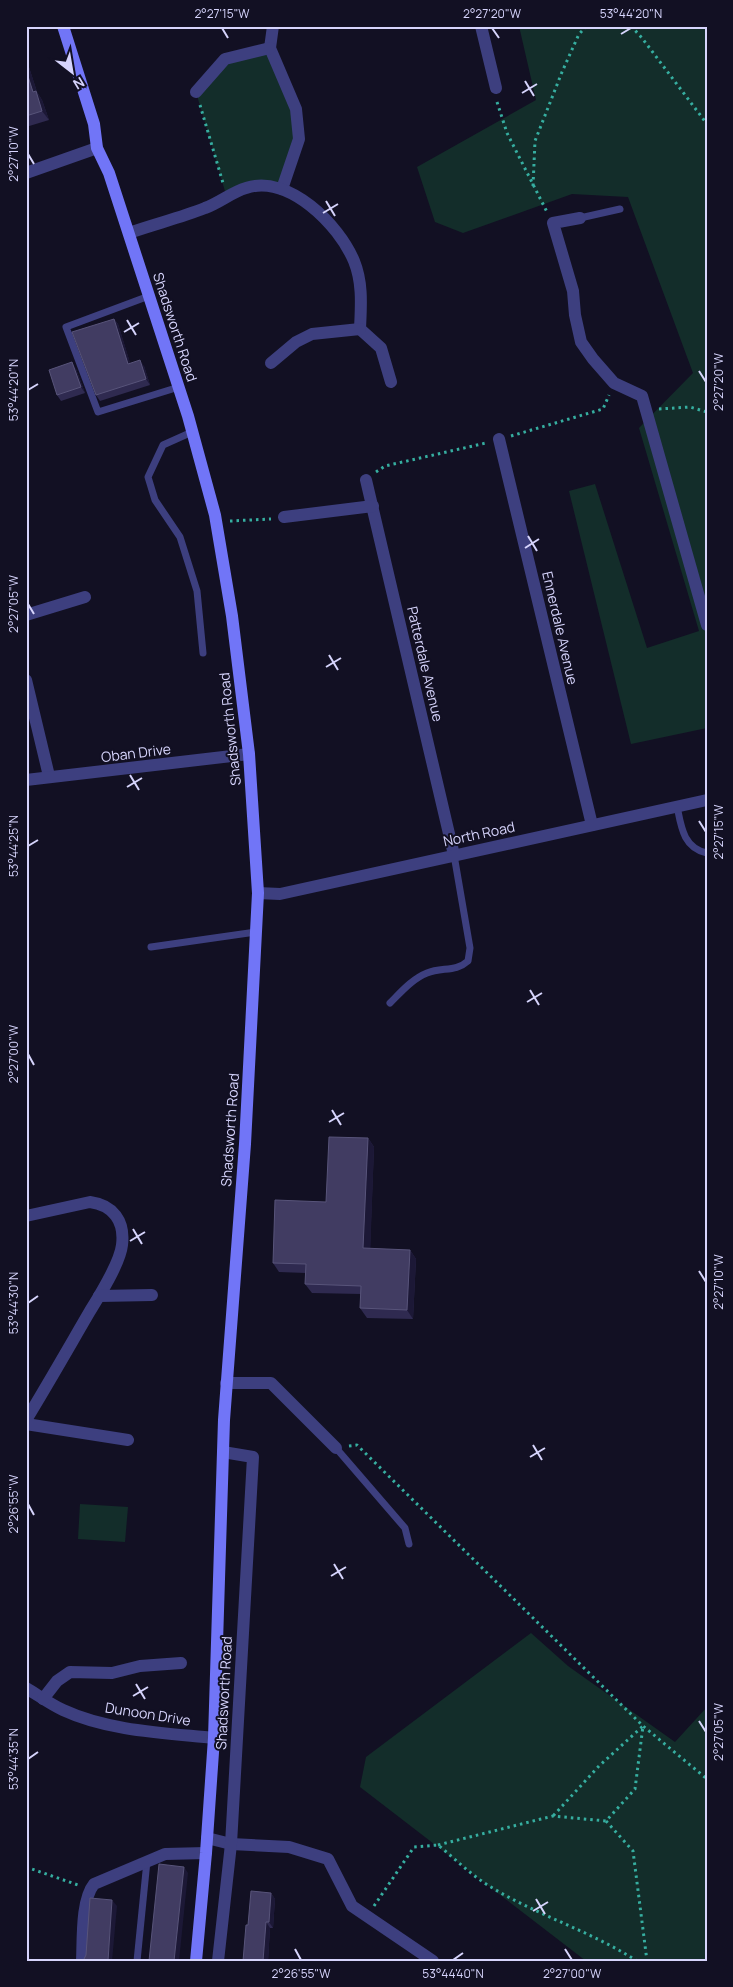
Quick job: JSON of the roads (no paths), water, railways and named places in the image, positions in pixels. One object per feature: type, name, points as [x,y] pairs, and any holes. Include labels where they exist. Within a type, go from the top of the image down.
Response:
[{"type":"main road","name":"Shadsworth Road","points":[[63,26],[94,124],[97,148],[109,173],[179,386],[215,515],[232,616],[249,754],[258,893],[245,1144],[226,1383],[214,1738],[196,1961]]},
{"type":"street","points":[[273,26],[270,48],[296,109],[299,140],[282,189]]},
{"type":"street","points":[[481,26],[496,88]]},
{"type":"street","points":[[196,92],[225,60],[270,48]]},
{"type":"street","points":[[26,173],[97,148]]},
{"type":"street","points":[[129,232],[204,208],[246,187],[264,186],[282,189],[293,194],[322,215],[341,238],[354,262],[361,290],[360,329]]},
{"type":"street","points":[[580,218],[553,224],[573,292],[575,314],[581,342],[593,360],[614,382],[642,396],[707,625]]},
{"type":"street","points":[[271,363],[296,342],[312,334],[360,329],[381,348],[391,382]]},
{"type":"street","name":"Ennerdale Avenue","points":[[499,439],[592,825]]},
{"type":"street","name":"Patterdale Avenue","points":[[366,480],[454,855]]},
{"type":"street","points":[[284,518],[373,506]]},
{"type":"street","points":[[26,615],[85,597]]},
{"type":"street","points":[[26,680],[49,776]]},
{"type":"street","name":"Oban Drive","points":[[26,780],[249,754]]},
{"type":"street","name":"North Road","points":[[258,893],[280,894],[707,800]]},
{"type":"street","points":[[26,1216],[90,1202],[108,1207],[115,1214],[121,1229],[122,1245],[99,1296],[26,1420]]},
{"type":"street","points":[[99,1296],[152,1295]]},
{"type":"street","points":[[226,1383],[271,1383],[336,1448]]},
{"type":"street","points":[[26,1424],[128,1440]]},
{"type":"street","name":"Shadsworth Road","points":[[218,1961],[231,1844],[253,1457],[223,1452]]},
{"type":"street","points":[[43,1699],[57,1681],[70,1672],[112,1673],[140,1666],[181,1663]]},
{"type":"street","name":"Dunoon Drive","points":[[26,1688],[63,1710],[124,1728],[214,1738]]},
{"type":"street","points":[[207,1838],[231,1844],[289,1847],[328,1859],[352,1906],[433,1961]]},
{"type":"street","points":[[82,1961],[87,1899],[90,1889],[94,1884],[165,1854],[206,1853]]},
{"type":"lane","points":[[580,218],[620,209]]},
{"type":"lane","points":[[149,296],[66,327],[98,412],[179,386]]},
{"type":"lane","points":[[192,432],[163,445],[148,477],[155,500],[180,537],[197,592],[203,653]]},
{"type":"lane","points":[[677,806],[684,838],[700,851],[707,853]]},
{"type":"lane","points":[[390,1003],[420,976],[429,972],[457,968],[468,961],[470,948],[454,855]]},
{"type":"lane","points":[[151,947],[256,932]]},
{"type":"lane","points":[[336,1448],[405,1528],[408,1544]]},
{"type":"lane","points":[[137,1961],[147,1861]]}]
